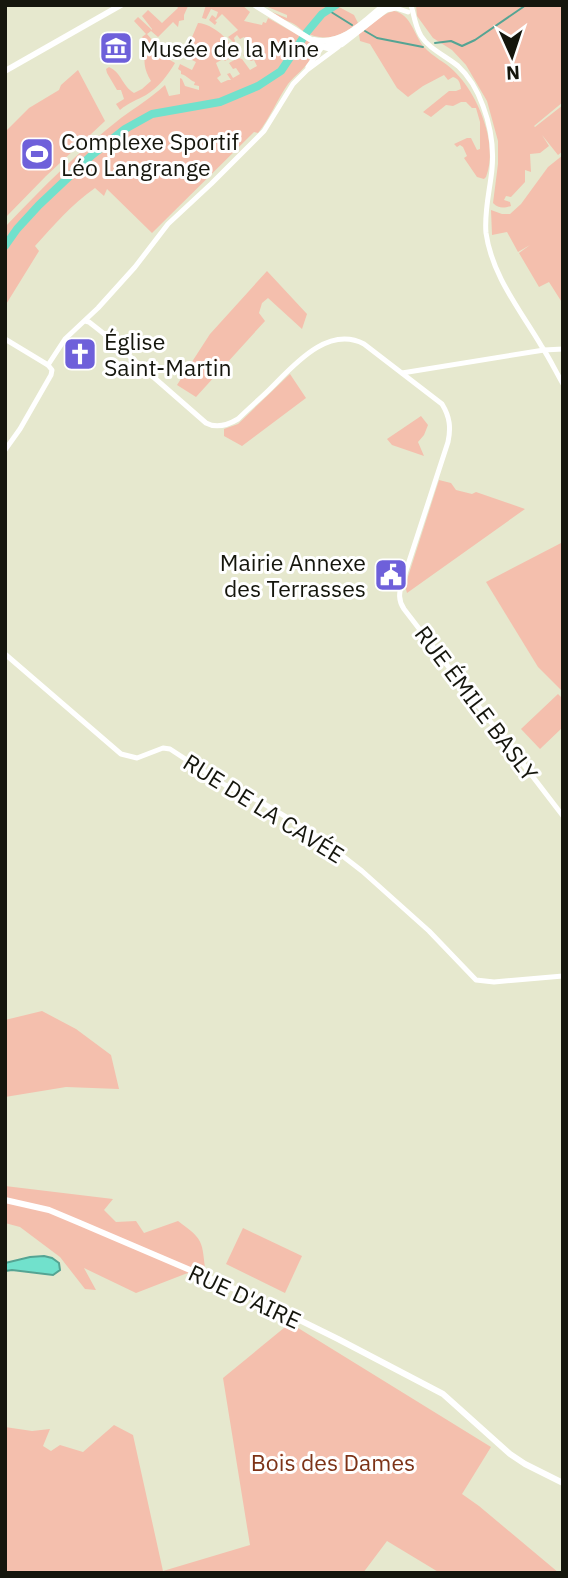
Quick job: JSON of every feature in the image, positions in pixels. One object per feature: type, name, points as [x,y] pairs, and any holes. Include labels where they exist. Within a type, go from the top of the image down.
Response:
[{"type":"main road","points":[[5,71],[121,5]]},
{"type":"main road","points":[[255,5],[311,39],[335,47],[388,7]]},
{"type":"main road","points":[[324,45],[349,33],[388,7]]},
{"type":"main road","name":"RUE D'AIRE","points":[[5,1200],[49,1210],[251,1296],[430,1387],[451,1401],[517,1459],[563,1483]]},
{"type":"street","points":[[404,5],[411,7]]},
{"type":"street","points":[[388,7],[411,7]]},
{"type":"street","points":[[411,7],[426,43],[461,69],[482,102],[493,145],[486,223],[489,245],[505,286],[563,384]]},
{"type":"street","points":[[311,39],[316,49],[315,56]]},
{"type":"street","points":[[48,365],[61,344],[127,277],[168,224],[264,131],[293,84],[342,44]]},
{"type":"street","points":[[322,60],[324,45]]},
{"type":"street","points":[[307,70],[324,45]]},
{"type":"street","points":[[98,308],[94,321],[103,333]]},
{"type":"street","points":[[85,321],[103,333],[206,423],[216,426],[238,419],[304,355],[319,346],[347,338],[360,342],[402,373],[563,349]]},
{"type":"street","points":[[79,326],[90,326],[103,333]]},
{"type":"street","points":[[5,339],[48,365],[51,370],[51,375],[20,429],[5,450]]},
{"type":"street","name":"RUE ÉMILE BASLY","points":[[402,373],[442,404],[451,427],[399,598],[404,609],[563,816]]},
{"type":"street","name":"RUE DE LA CAVÉE","points":[[5,654],[121,754],[137,758],[163,748],[170,749],[225,785],[261,802],[313,834],[362,871],[429,931],[476,980],[494,982],[563,976]]},
{"type":"green space","points":[[176,5],[188,6],[184,20],[179,21],[178,27],[173,22],[158,37],[151,31],[147,34],[175,63],[155,89],[120,110],[116,104],[124,99],[121,90],[117,90],[106,69],[109,67],[113,70],[134,93],[151,81],[145,64],[148,45],[142,37],[146,34],[134,21],[138,17],[152,30],[142,16],[148,10],[162,23],[178,8]]},
{"type":"green space","points":[[206,5],[242,5],[250,12],[244,21],[262,25],[268,18],[310,42],[313,54],[288,84],[258,133],[254,132],[152,233],[107,189],[104,196],[95,188],[70,208],[35,246],[39,251],[5,306],[5,227],[90,143],[165,85],[169,96],[180,94],[180,78],[185,86],[199,90],[199,86],[194,85],[195,82],[181,74],[178,69],[180,64],[192,70],[196,62],[184,56],[198,23],[210,26],[221,34],[232,50],[233,56],[216,63],[221,75],[217,78],[221,83],[231,80],[227,74],[230,73],[233,78],[240,74],[229,63],[238,58],[242,59],[250,70],[257,66],[254,60],[251,61],[243,55],[252,50],[244,37],[240,39],[237,35],[234,43],[228,37],[238,30],[222,14],[215,21],[215,25],[209,20],[212,15],[216,18],[218,12],[211,9],[206,19],[202,18]]},
{"type":"green space","points":[[263,5],[343,5],[339,7],[354,15],[358,23],[338,35],[318,37],[272,12],[287,18],[287,15]]},
{"type":"green space","points":[[416,5],[563,5],[563,102],[534,126],[563,105],[563,151],[558,155],[542,135],[549,146],[540,153],[530,154],[531,172],[525,170],[525,182],[511,197],[506,196],[504,200],[510,202],[511,206],[502,208],[493,203],[498,141],[487,101],[466,65],[452,50],[433,38],[417,16]]},
{"type":"green space","points":[[394,11],[404,16],[424,47],[463,81],[478,106],[490,150],[484,179],[477,177],[464,158],[467,156],[463,147],[454,144],[471,138],[477,150],[480,149],[480,122],[476,108],[461,102],[453,106],[446,105],[431,117],[423,112],[449,91],[461,89],[458,80],[453,77],[448,80],[444,75],[408,97],[397,88],[370,44],[360,41],[359,34]]},
{"type":"green space","name":"Complexe Sportif Léo Langrange","points":[[78,70],[105,121],[5,218],[5,132],[29,108],[59,90]]},
{"type":"green space","points":[[563,155],[563,304],[549,282],[539,287],[519,253],[530,245],[518,252],[507,232],[492,235],[491,210],[510,214],[521,204],[548,167]]},
{"type":"green space","points":[[267,271],[307,314],[302,329],[268,298],[262,303],[259,313],[265,321],[196,397],[177,385],[210,334]]},
{"type":"green space","points":[[290,374],[306,398],[242,446],[224,436],[224,429],[238,424]]},
{"type":"green space","points":[[421,416],[428,425],[418,442],[424,456],[392,445],[387,439]]},
{"type":"green space","points":[[439,480],[451,483],[456,490],[472,494],[476,492],[525,509],[407,593],[405,586]]},
{"type":"green space","points":[[563,542],[563,692],[538,667],[486,582]]},
{"type":"green space","points":[[558,694],[563,699],[563,727],[540,749],[521,729]]},
{"type":"green space","points":[[42,1011],[76,1029],[111,1055],[119,1089],[66,1087],[5,1097],[5,1020]]},
{"type":"green space","points":[[5,1186],[113,1199],[104,1210],[116,1222],[136,1221],[144,1233],[178,1221],[199,1240],[205,1268],[136,1293],[84,1268],[96,1290],[85,1289],[60,1257],[20,1227],[5,1223]]},
{"type":"green space","points":[[243,1228],[302,1256],[285,1293],[226,1264]]},
{"type":"green space","name":"Bois des Dames","points":[[290,1323],[491,1447],[462,1494],[559,1573],[440,1573],[387,1541],[363,1573],[5,1573],[5,1427],[32,1431],[50,1429],[43,1446],[51,1451],[60,1445],[83,1452],[114,1425],[133,1435],[163,1571],[250,1545],[223,1378]]},
{"type":"water","points":[[44,1256],[59,1263],[60,1270],[53,1275],[5,1271],[5,1263]]},
{"type":"waterway","points":[[5,246],[39,205],[92,155],[125,129],[152,114],[220,102],[258,86],[281,71],[307,32],[322,14],[336,5]]},
{"type":"waterway","points":[[435,43],[451,41],[462,46],[526,5]]},
{"type":"waterway","points":[[328,10],[352,25]]},
{"type":"waterway","points":[[365,31],[377,38],[423,47]]},
{"type":"place","name":"Musée de la Mine","points":[[116,48]]},
{"type":"place","name":"Complexe Sportif Léo Langrange","points":[[37,154]]},
{"type":"place","name":"Église Saint-Martin","points":[[80,354]]},
{"type":"place","name":"Mairie Annexe des Terrasses","points":[[391,575]]}]
